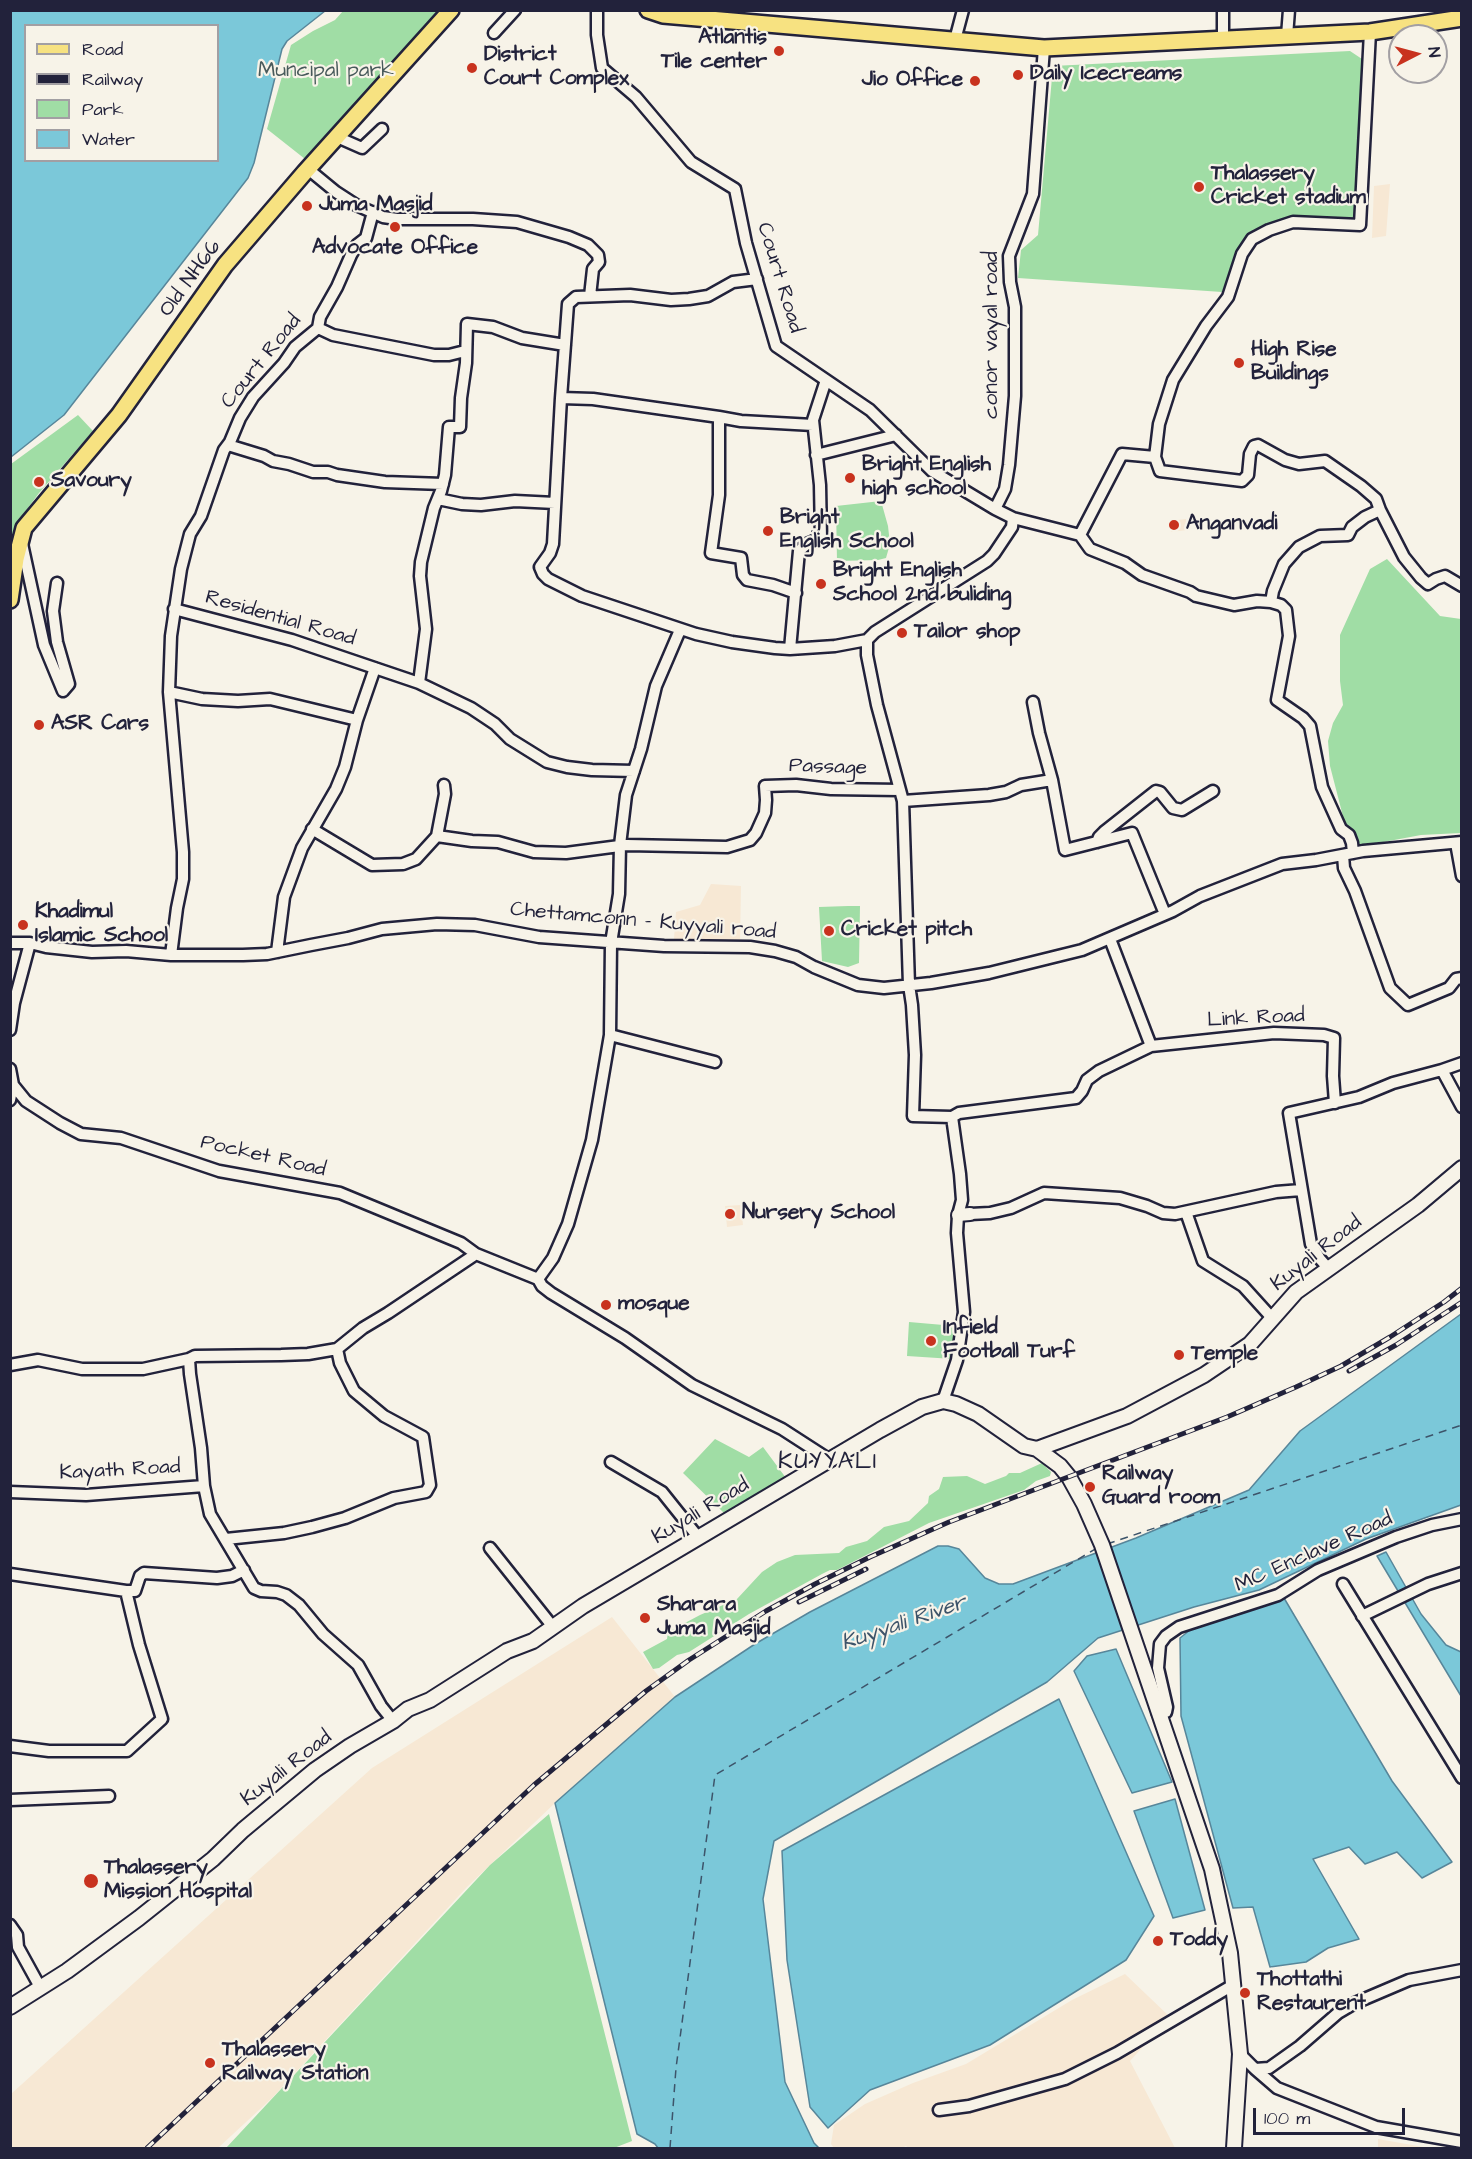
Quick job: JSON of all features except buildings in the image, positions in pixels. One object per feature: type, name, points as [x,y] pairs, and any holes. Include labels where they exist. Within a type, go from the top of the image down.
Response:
[{"type":"main road","name":"Old NH66","points":[[10,600],[16,559],[24,528],[119,415],[225,265],[308,169],[452,10]]},
{"type":"main road","points":[[648,10],[663,15],[1044,48],[1370,32],[1461,18]]},
{"type":"main road","name":"Kuyali Road","points":[[1037,1449],[1127,1416],[1204,1375],[1250,1344],[1296,1293],[1418,1205],[1461,1168]]},
{"type":"main road","points":[[943,1401],[978,1414],[1024,1446],[1037,1449],[1060,1466],[1084,1504],[1102,1545],[1212,1869],[1230,1953],[1240,2054],[1234,2148]]},
{"type":"main road","name":"Kuyali Road","points":[[10,2007],[67,1971],[147,1912],[213,1859],[243,1830],[315,1770],[393,1721],[408,1709],[430,1700],[507,1651],[533,1641],[583,1606],[922,1407],[943,1401]]},
{"type":"street","points":[[494,33],[515,10]]},
{"type":"street","name":"Court Road","points":[[597,10],[597,35],[602,68],[636,97],[691,162],[735,189],[746,243],[776,346],[870,410],[932,471],[995,509]]},
{"type":"street","points":[[955,40],[963,10]]},
{"type":"street","points":[[1223,10],[1223,39]]},
{"type":"street","points":[[1287,36],[1289,10]]},
{"type":"street","points":[[1370,32],[1360,225],[1293,222],[1269,230],[1252,239],[1242,254],[1228,297],[1173,380],[1160,424],[1155,457],[1160,471],[1233,481],[1242,481],[1248,475],[1250,454],[1254,446],[1258,445],[1285,460],[1299,464],[1325,461],[1338,468],[1376,500],[1404,557],[1428,585],[1445,576],[1461,586]]},
{"type":"street","name":"conor vayal road","points":[[995,509],[1005,489],[1010,465],[1015,396],[1015,307],[1010,282],[1009,256],[1033,194],[1044,48]]},
{"type":"street","points":[[337,137],[362,148],[382,129]]},
{"type":"street","points":[[308,169],[356,205],[383,217],[517,222],[588,245],[598,255],[599,262],[593,268],[590,296]]},
{"type":"street","name":"Court Road","points":[[171,955],[183,867],[169,692],[171,636],[181,568],[190,534],[201,516],[224,450],[240,418],[253,397],[295,347],[318,328],[320,317],[351,255],[357,245],[366,238],[373,212]]},
{"type":"street","points":[[757,279],[733,282],[708,297],[671,300],[630,295],[590,296],[576,297],[568,304],[553,544],[550,553],[540,567],[548,579],[591,599],[680,630],[732,642],[790,649],[835,646],[867,640],[875,632],[987,561],[1012,527],[1013,518]]},
{"type":"street","points":[[419,683],[426,629],[420,576],[421,562],[443,484],[449,427],[460,427],[467,324],[493,327],[522,338],[565,345]]},
{"type":"street","points":[[318,328],[333,335],[434,355],[449,355],[465,351]]},
{"type":"street","points":[[790,649],[799,550],[821,538],[820,485],[813,424],[816,405],[826,380]]},
{"type":"street","points":[[561,398],[593,399],[741,421],[813,424]]},
{"type":"street","points":[[719,417],[719,495],[711,553],[741,558],[743,575],[747,580],[773,585],[795,593]]},
{"type":"street","points":[[816,455],[896,435]]},
{"type":"street","points":[[229,443],[273,461],[313,472],[328,472],[385,482],[443,484]]},
{"type":"street","points":[[1080,535],[1122,454],[1155,457]]},
{"type":"street","points":[[438,499],[481,505],[515,501],[555,503]]},
{"type":"street","points":[[995,509],[1013,518],[1080,535],[1090,549],[1125,563],[1142,575],[1191,592],[1196,596],[1234,605],[1257,601],[1271,602],[1281,605],[1286,610],[1289,622],[1287,653],[1277,700],[1304,718],[1310,726],[1322,787],[1341,829],[1349,835],[1352,843],[1344,868],[1355,891],[1390,988],[1408,1005],[1449,988],[1456,979],[1461,978]]},
{"type":"street","points":[[1271,602],[1284,564],[1299,548],[1320,536],[1348,535],[1352,528],[1365,517],[1380,510]]},
{"type":"street","points":[[21,538],[44,645],[63,691],[69,684],[57,642],[53,611],[57,583]]},
{"type":"street","name":"Residential Road","points":[[174,609],[271,633],[419,683],[471,708],[495,724],[510,739],[547,762],[592,770],[634,771]]},
{"type":"street","points":[[538,1279],[553,1258],[561,1240],[592,1140],[610,1035],[611,943],[619,894],[620,845],[626,795],[656,686],[680,630]]},
{"type":"street","points":[[867,640],[867,655],[877,705],[903,801],[909,986]]},
{"type":"street","name":"Residential Road","points":[[276,952],[284,897],[302,848],[336,789],[345,767],[357,720],[375,668]]},
{"type":"street","points":[[169,692],[202,699],[238,701],[270,699],[357,720]]},
{"type":"street","points":[[1033,702],[1052,780],[1065,850],[1132,833],[1165,914]]},
{"type":"street","points":[[903,801],[989,795],[1006,792],[1021,784],[1052,780]]},
{"type":"street","name":"Passage","points":[[620,845],[727,847],[743,843],[750,840],[756,833],[765,813],[765,786],[796,784],[840,789],[900,790]]},
{"type":"street","points":[[312,829],[372,865],[403,864],[416,859],[437,836],[446,794],[444,785]]},
{"type":"street","points":[[1097,842],[1104,832],[1156,791],[1160,792],[1173,808],[1182,810],[1213,791]]},
{"type":"street","points":[[437,836],[498,842],[534,852],[566,853],[620,845]]},
{"type":"street","points":[[1459,843],[1461,876]]},
{"type":"street","name":"Chettamconn - Kuyyali road","points":[[10,943],[30,943],[80,951],[243,955],[276,952],[382,929],[437,924],[475,925],[518,934],[611,943],[721,948],[750,947],[796,957],[814,968],[870,988],[909,986],[1023,966],[1082,950],[1165,914],[1200,896],[1272,867],[1348,854],[1459,843]]},
{"type":"street","points":[[1110,939],[1151,1046]]},
{"type":"street","points":[[10,1030],[14,1003],[30,943]]},
{"type":"street","name":"Link Road","points":[[909,986],[915,1055],[913,1116],[952,1117],[958,1113],[1076,1098],[1087,1080],[1099,1071],[1151,1046],[1274,1034],[1324,1035],[1334,1038],[1335,1103]]},
{"type":"street","points":[[610,1035],[715,1062]]},
{"type":"street","points":[[1328,1268],[1311,1244],[1289,1113],[1335,1103],[1461,1063]]},
{"type":"street","points":[[10,1070],[12,1085],[10,1100]]},
{"type":"street","points":[[1442,1070],[1461,1107]]},
{"type":"street","name":"Pocket Road","points":[[12,1085],[26,1101],[60,1124],[81,1134],[121,1138],[219,1171],[340,1193],[437,1232],[470,1248],[476,1254],[538,1279],[542,1286],[551,1293],[625,1338],[692,1385],[782,1430],[830,1460]]},
{"type":"street","points":[[943,1401],[957,1360],[964,1312],[960,1282],[964,1214],[952,1117]]},
{"type":"street","points":[[964,1214],[990,1213],[1011,1208],[1044,1193],[1120,1198],[1147,1206],[1163,1214],[1186,1212],[1276,1192],[1301,1190]]},
{"type":"street","points":[[1186,1212],[1203,1261],[1243,1286],[1272,1318]]},
{"type":"street","points":[[10,1365],[38,1360],[82,1369],[143,1369],[195,1356],[308,1354],[337,1349],[363,1328],[476,1254]]},
{"type":"street","points":[[226,1539],[284,1533],[312,1527],[345,1518],[394,1498],[426,1492],[430,1485],[423,1437],[384,1416],[354,1391],[340,1363],[337,1349]]},
{"type":"street","points":[[189,1359],[204,1486]]},
{"type":"street","points":[[611,1462],[662,1492],[698,1537]]},
{"type":"street","name":"Kayath Road","points":[[10,1492],[86,1495],[204,1486],[210,1514],[254,1588],[286,1595],[299,1605],[323,1634],[358,1665],[381,1706],[393,1721]]},
{"type":"street","name":"MC Enclave Road","points":[[1158,1714],[1166,1712],[1167,1707],[1158,1668],[1160,1644],[1166,1636],[1179,1627],[1278,1594],[1318,1570],[1387,1540],[1432,1525],[1461,1519]]},
{"type":"street","points":[[490,1548],[553,1627]]},
{"type":"street","points":[[10,1575],[135,1591],[140,1576],[144,1573],[216,1578],[231,1576],[244,1570]]},
{"type":"street","points":[[1362,1616],[1428,1584],[1461,1573]]},
{"type":"street","points":[[1342,1584],[1461,1778]]},
{"type":"street","points":[[10,1746],[48,1751],[126,1751],[162,1719],[139,1646],[126,1591]]},
{"type":"street","points":[[10,1800],[109,1796]]},
{"type":"street","points":[[10,1925],[16,1935],[18,1947],[40,1987]]},
{"type":"street","points":[[1255,2069],[1269,2068],[1278,2062],[1355,2002],[1409,1980],[1461,1970]]},
{"type":"street","points":[[939,2110],[969,2106],[1065,2079],[1118,2053],[1233,1985]]},
{"type":"street","points":[[1240,2054],[1277,2088],[1376,2127],[1461,2142]]},
{"type":"shaded area","points":[[1390,184],[1386,236],[1372,238],[1374,186]]},
{"type":"shaded area","points":[[1186,519],[1187,530],[1171,532],[1169,521]]},
{"type":"shaded area","points":[[711,884],[741,886],[740,944],[674,939],[676,912],[700,905]]},
{"type":"shaded area","points":[[741,1205],[743,1225],[727,1227],[725,1206]]},
{"type":"shaded area","points":[[612,1617],[675,1697],[555,1803],[467,1887],[272,2098],[218,2148],[11,2148],[11,2094],[372,1768]]},
{"type":"shaded area","points":[[1125,1974],[1170,2017],[1130,2061],[1175,2148],[908,2148],[906,2146],[902,2148],[834,2148],[831,2144],[834,2125],[865,2104],[913,2083],[966,2064],[1072,2000]]},
{"type":"shaded area","points":[[1378,2139],[1429,2148],[1378,2148]]},
{"type":"green space","name":"Muncipal park","points":[[343,11],[438,11],[305,159],[267,129],[291,45],[335,20]]},
{"type":"green space","name":"Thalassery Cricket stadium","points":[[1350,51],[1362,59],[1355,220],[1289,216],[1253,230],[1239,250],[1222,292],[1018,278],[1021,250],[1038,235],[1053,66]]},
{"type":"green space","points":[[78,415],[93,431],[39,493],[19,520],[11,547],[11,464]]},
{"type":"green space","points":[[881,501],[890,544],[886,558],[837,561],[836,506]]},
{"type":"green space","points":[[1387,559],[1440,616],[1461,619],[1461,833],[1421,835],[1362,846],[1353,839],[1346,828],[1330,766],[1328,741],[1333,723],[1343,705],[1340,681],[1340,635],[1370,569]]},
{"type":"green space","points":[[860,906],[859,963],[848,967],[822,961],[819,907]]},
{"type":"green space","name":"Infield Football Turf","points":[[909,1322],[955,1326],[953,1359],[907,1356]]},
{"type":"green space","points":[[715,1439],[749,1457],[763,1447],[786,1478],[724,1513],[683,1473]]},
{"type":"green space","points":[[1042,1463],[1051,1472],[1050,1476],[1036,1481],[1024,1490],[929,1523],[837,1570],[830,1570],[749,1614],[689,1652],[677,1655],[659,1668],[653,1669],[643,1652],[667,1639],[668,1632],[737,1599],[762,1572],[777,1562],[795,1555],[839,1553],[846,1547],[867,1541],[884,1527],[909,1521],[928,1503],[929,1496],[939,1489],[943,1477],[967,1476],[985,1484],[1009,1473],[1020,1473]]},
{"type":"green space","points":[[549,1814],[632,2141],[614,2148],[226,2148],[490,1865]]},
{"type":"water","points":[[11,10],[325,11],[287,41],[282,49],[254,163],[248,178],[64,415],[11,457]]},
{"type":"water","name":"Kuyyali River","points":[[1461,1314],[1461,1505],[1366,1539],[1259,1590],[1194,1607],[1098,1638],[1047,1682],[774,1841],[763,1899],[785,2082],[814,2143],[819,2148],[658,2148],[637,2134],[555,1803],[675,1697],[755,1644],[810,1612],[938,1546],[959,1549],[985,1578],[999,1584],[1013,1584],[1136,1538],[1249,1490],[1300,1431]]},
{"type":"water","points":[[1386,1552],[1421,1614],[1446,1645],[1461,1652],[1461,1696],[1377,1556]]},
{"type":"water","points":[[1284,1598],[1392,1781],[1452,1862],[1422,1878],[1397,1852],[1365,1864],[1349,1847],[1313,1859],[1359,1939],[1328,1948],[1306,1962],[1270,1967],[1253,1907],[1233,1908],[1181,1716],[1180,1638],[1190,1630]]},
{"type":"water","points":[[1116,1649],[1172,1782],[1132,1793],[1074,1671],[1087,1656]]},
{"type":"water","points":[[1059,1699],[1154,1916],[1126,1960],[990,2045],[870,2090],[828,2128],[810,2107],[787,1960],[782,1851]]},
{"type":"water","points":[[1175,1799],[1205,1910],[1173,1918],[1134,1811]]},
{"type":"ferry route","points":[[1107,1544],[1462,1425]]},
{"type":"ferry route","points":[[670,2148],[676,2068],[715,1775],[1097,1548]]},
{"type":"railway","points":[[147,2148],[534,1785],[646,1691],[689,1660],[766,1611],[870,1557],[949,1522],[1227,1417],[1341,1366],[1390,1337],[1462,1288]]},
{"type":"railway","points":[[1349,1371],[1396,1345],[1462,1302]]},
{"type":"railway","points":[[799,1602],[866,1569]]},
{"type":"place","name":"Atlantis Tile center","points":[[779,51]]},
{"type":"place","name":"District Court Complex","points":[[472,68]]},
{"type":"place","name":"Daily Icecreams","points":[[1018,75]]},
{"type":"place","name":"Jio Office","points":[[975,81]]},
{"type":"place","name":"Thalassery Cricket stadium","points":[[1199,187]]},
{"type":"place","name":"Juma Masjid","points":[[307,206]]},
{"type":"place","name":"Advocate Office","points":[[395,227]]},
{"type":"place","name":"High Rise Buildings","points":[[1239,363]]},
{"type":"place","name":"Bright English high school","points":[[850,478]]},
{"type":"place","name":"Savoury","points":[[39,482]]},
{"type":"place","name":"Anganvadi","points":[[1174,525]]},
{"type":"place","name":"Bright English School","points":[[768,531]]},
{"type":"place","name":"Bright English School 2nd buliding","points":[[821,584]]},
{"type":"place","name":"Tailor shop","points":[[902,633]]},
{"type":"place","name":"ASR Cars","points":[[39,725]]},
{"type":"place","name":"Khadimul Islamic School","points":[[23,925]]},
{"type":"place","name":"Cricket pitch","points":[[829,931]]},
{"type":"place","name":"Nursery School","points":[[730,1214]]},
{"type":"place","name":"mosque","points":[[606,1305]]},
{"type":"place","name":"Infield Football Turf","points":[[931,1341]]},
{"type":"place","name":"Temple","points":[[1179,1355]]},
{"type":"place","name":"Railway Guard room","points":[[1090,1487]]},
{"type":"place","name":"Sharara Juma Masjid","points":[[645,1618]]},
{"type":"place","name":"Thalassery Mission Hospital","points":[[91,1881]]},
{"type":"place","name":"Toddy","points":[[1158,1941]]},
{"type":"place","name":"Thottathi Restaurent","points":[[1245,1993]]},
{"type":"place","name":"Thalassery Railway Station","points":[[210,2063]]},
{"type":"district","name":"KUYYALI","points":[[828,1463]]}]
